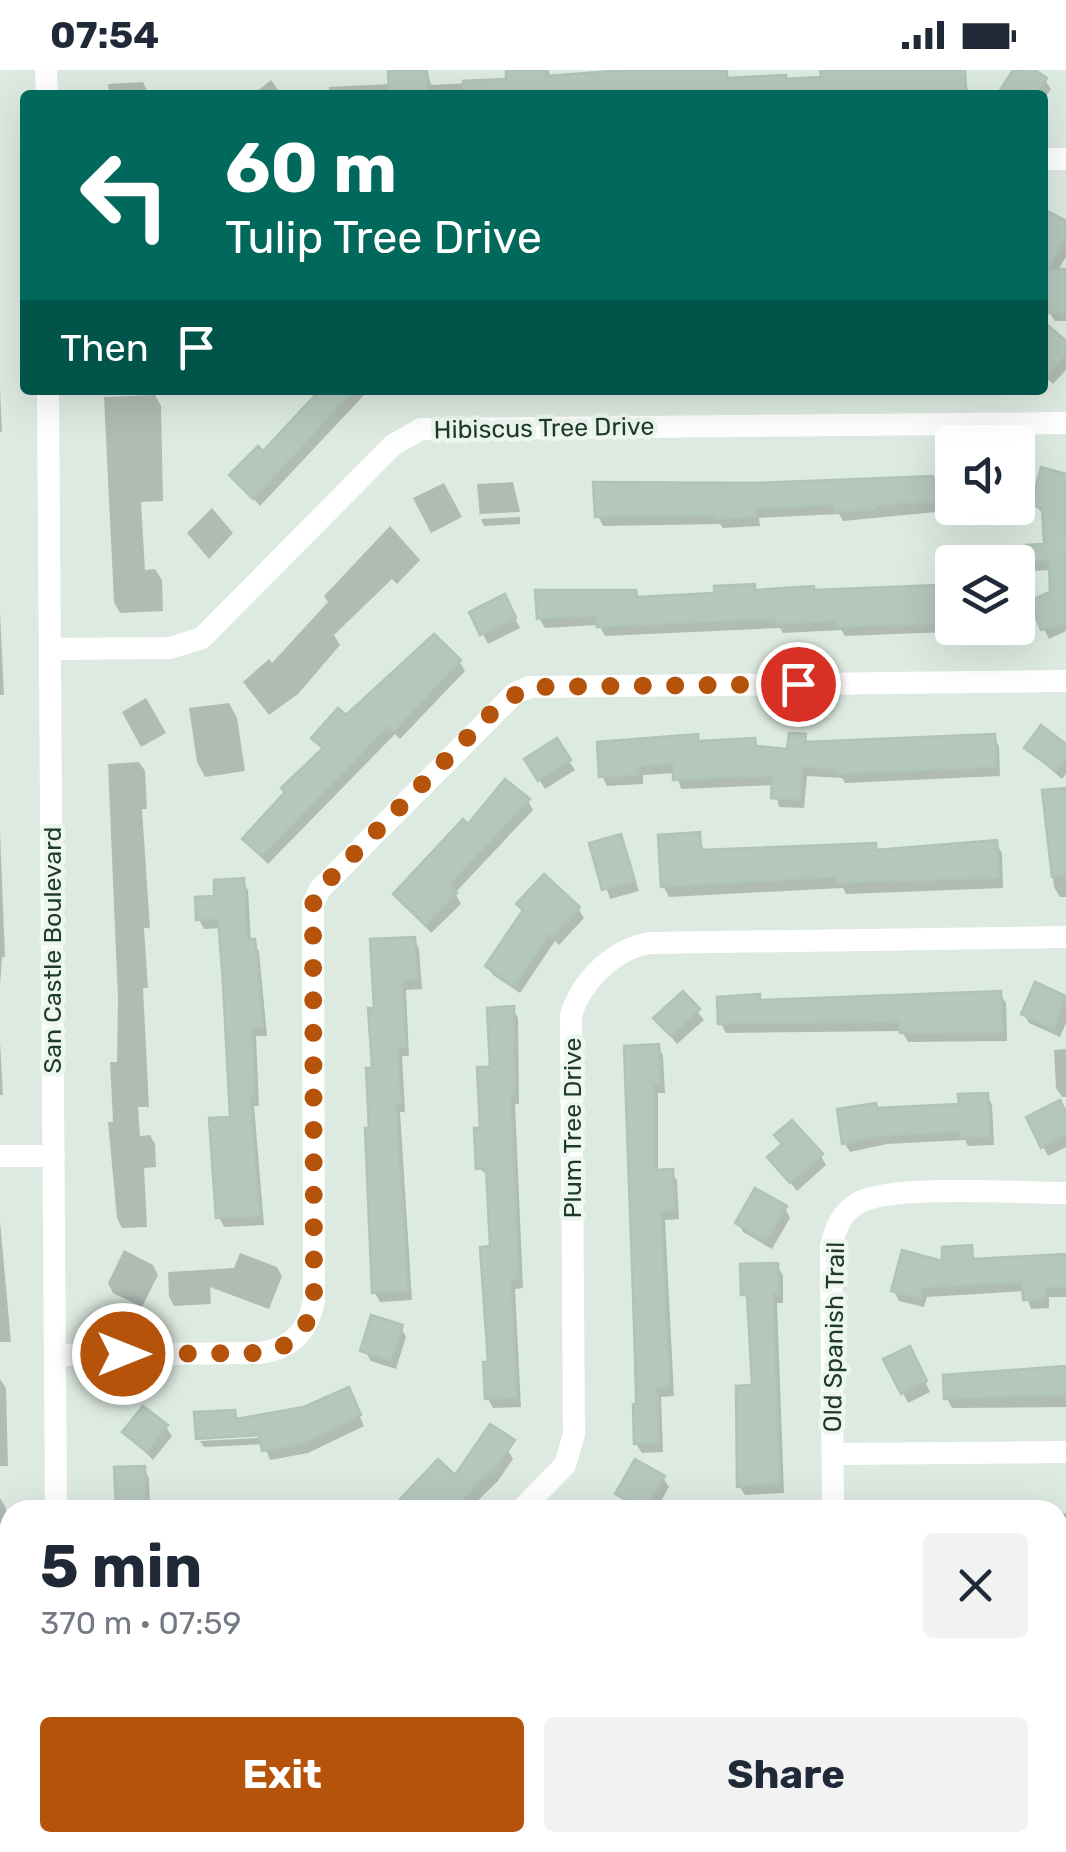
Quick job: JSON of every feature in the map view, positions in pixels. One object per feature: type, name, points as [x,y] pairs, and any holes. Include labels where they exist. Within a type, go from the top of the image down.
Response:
[{"type":"street","name":"San Castle Boulevard","points":[[48,395],[56,1500]]},
{"type":"street","name":"Hibiscus Tree Drive","points":[[50,649],[170,648],[202,638],[393,444],[421,429],[1066,423]]},
{"type":"street","points":[[55,1355],[260,1353],[276,1350],[303,1331],[314,1300],[313,904],[320,889],[514,693],[530,687],[1066,681]]},
{"type":"street","name":"Plum Tree Drive","points":[[532,1500],[565,1465],[574,1434],[571,1015],[586,986],[619,953],[650,943],[1066,937]]},
{"type":"street","points":[[0,1156],[54,1156]]},
{"type":"street","name":"Old Spanish Trail","points":[[833,1500],[831,1247],[842,1216],[854,1205],[885,1195],[1066,1193]]},
{"type":"street","points":[[833,1454],[1066,1452]]},
{"type":"building","points":[[388,70],[427,70],[428,90],[389,90]]},
{"type":"building","points":[[506,70],[546,70],[547,76],[626,70],[727,70],[727,78],[786,75],[786,79],[821,77],[820,70],[965,70],[966,90],[464,90],[463,81],[506,79]]},
{"type":"building","points":[[1013,70],[1035,70],[1047,78],[1039,90],[1000,90]]},
{"type":"building","points":[[1048,211],[1066,221],[1066,239],[1048,270]]},
{"type":"building","points":[[1066,269],[1066,312],[1048,313],[1048,270]]},
{"type":"building","points":[[1048,325],[1066,341],[1066,355],[1048,374]]},
{"type":"building","points":[[315,395],[349,395],[253,499],[229,475],[258,446],[263,451]]},
{"type":"building","points":[[1041,467],[1066,474],[1066,623],[1041,630],[1035,616],[1035,598],[1050,592],[1049,561],[1035,562],[1035,545],[1026,545],[1044,544],[1042,508],[1035,505]]},
{"type":"building","points":[[933,476],[935,502],[835,512],[834,505],[755,509],[756,517],[715,519],[714,515],[595,517],[593,482],[754,483]]},
{"type":"building","points":[[755,584],[755,590],[814,586],[814,590],[935,585],[935,624],[837,627],[836,621],[775,624],[775,619],[597,627],[597,616],[537,619],[535,590],[636,590],[637,597],[714,593],[714,586]]},
{"type":"building","points":[[505,594],[516,618],[480,635],[469,612]]},
{"type":"building","points":[[434,634],[461,660],[394,731],[388,726],[262,856],[242,839],[285,792],[281,788],[323,748],[311,738],[338,708],[346,715]]},
{"type":"building","points":[[1041,725],[1066,744],[1066,758],[1056,771],[1024,748]]},
{"type":"building","points":[[789,733],[806,734],[805,742],[995,734],[997,767],[837,774],[837,769],[803,767],[800,800],[771,798],[772,776],[673,780],[673,764],[639,766],[639,775],[599,777],[597,742],[698,734],[698,741],[755,738],[756,746],[787,749]]},
{"type":"building","points":[[557,738],[571,760],[538,781],[524,759]]},
{"type":"building","points":[[505,779],[530,799],[449,885],[457,893],[425,925],[393,894],[463,819],[468,824]]},
{"type":"building","points":[[1066,788],[1066,876],[1052,877],[1042,790]]},
{"type":"building","points":[[700,832],[701,850],[876,843],[876,850],[997,840],[999,878],[838,883],[837,877],[661,887],[658,835]]},
{"type":"building","points":[[621,834],[635,881],[602,890],[589,843]]},
{"type":"building","points":[[544,874],[580,907],[553,937],[549,934],[514,986],[485,966],[523,910],[516,904]]},
{"type":"building","points":[[244,878],[247,939],[255,939],[263,1027],[252,1027],[255,1097],[250,1097],[260,1216],[216,1218],[209,1118],[230,1117],[223,983],[218,919],[196,920],[195,897],[214,896],[214,880]]},
{"type":"building","points":[[415,937],[418,980],[402,981],[406,1047],[398,1047],[401,1103],[396,1104],[408,1291],[372,1293],[365,1128],[369,1128],[366,1068],[372,1068],[368,1008],[374,1008],[370,939]]},
{"type":"building","points":[[1035,982],[1066,996],[1054,1029],[1021,1014]]},
{"type":"building","points":[[683,991],[700,1009],[671,1036],[653,1018]]},
{"type":"building","points":[[1001,991],[1003,1032],[900,1033],[899,1022],[718,1024],[717,997],[760,994],[760,1000]]},
{"type":"building","points":[[514,1006],[515,1095],[511,1095],[519,1279],[511,1280],[517,1398],[485,1399],[483,1362],[488,1362],[480,1247],[490,1246],[486,1168],[476,1169],[474,1128],[480,1128],[477,1067],[490,1067],[487,1008]]},
{"type":"building","points":[[659,1044],[661,1084],[654,1084],[654,1170],[673,1169],[675,1210],[661,1211],[670,1387],[657,1388],[659,1443],[634,1444],[633,1404],[637,1404],[624,1046]]},
{"type":"building","points":[[988,1093],[990,1136],[960,1138],[960,1132],[881,1136],[842,1144],[837,1109],[876,1103],[877,1108],[959,1104],[958,1094]]},
{"type":"building","points":[[1060,1100],[1066,1112],[1066,1135],[1041,1148],[1026,1117]]},
{"type":"building","points":[[792,1120],[823,1154],[790,1183],[767,1157],[782,1144],[774,1135]]},
{"type":"building","points":[[755,1188],[787,1206],[766,1241],[735,1223]]},
{"type":"building","points":[[972,1245],[973,1259],[1066,1254],[1066,1287],[1045,1288],[1046,1299],[1023,1300],[1022,1282],[922,1288],[920,1299],[891,1291],[902,1250],[942,1261],[942,1247]]},
{"type":"building","points":[[778,1263],[779,1294],[773,1294],[780,1484],[737,1487],[736,1386],[752,1385],[747,1295],[741,1295],[740,1264]]},
{"type":"building","points":[[371,1315],[403,1325],[391,1361],[360,1351]]},
{"type":"building","points":[[910,1346],[927,1381],[901,1394],[883,1359]]},
{"type":"building","points":[[1066,1366],[1066,1395],[944,1399],[943,1375]]},
{"type":"building","points":[[349,1387],[361,1415],[302,1444],[262,1451],[259,1435],[196,1439],[194,1412],[235,1410],[236,1419],[304,1407]]},
{"type":"building","points":[[143,1406],[168,1425],[147,1452],[122,1432]]},
{"type":"building","points":[[490,1424],[515,1440],[492,1473],[489,1471],[463,1500],[399,1500],[438,1459],[455,1475]]},
{"type":"building","points":[[635,1459],[665,1476],[651,1500],[626,1500],[615,1494]]},
{"type":"building","points":[[145,1466],[147,1500],[116,1500],[114,1467]]},
{"type":"route","points":[[123,1354],[260,1353],[291,1343],[303,1331],[314,1300],[313,904],[320,889],[502,702],[530,687],[798,684]]}]
